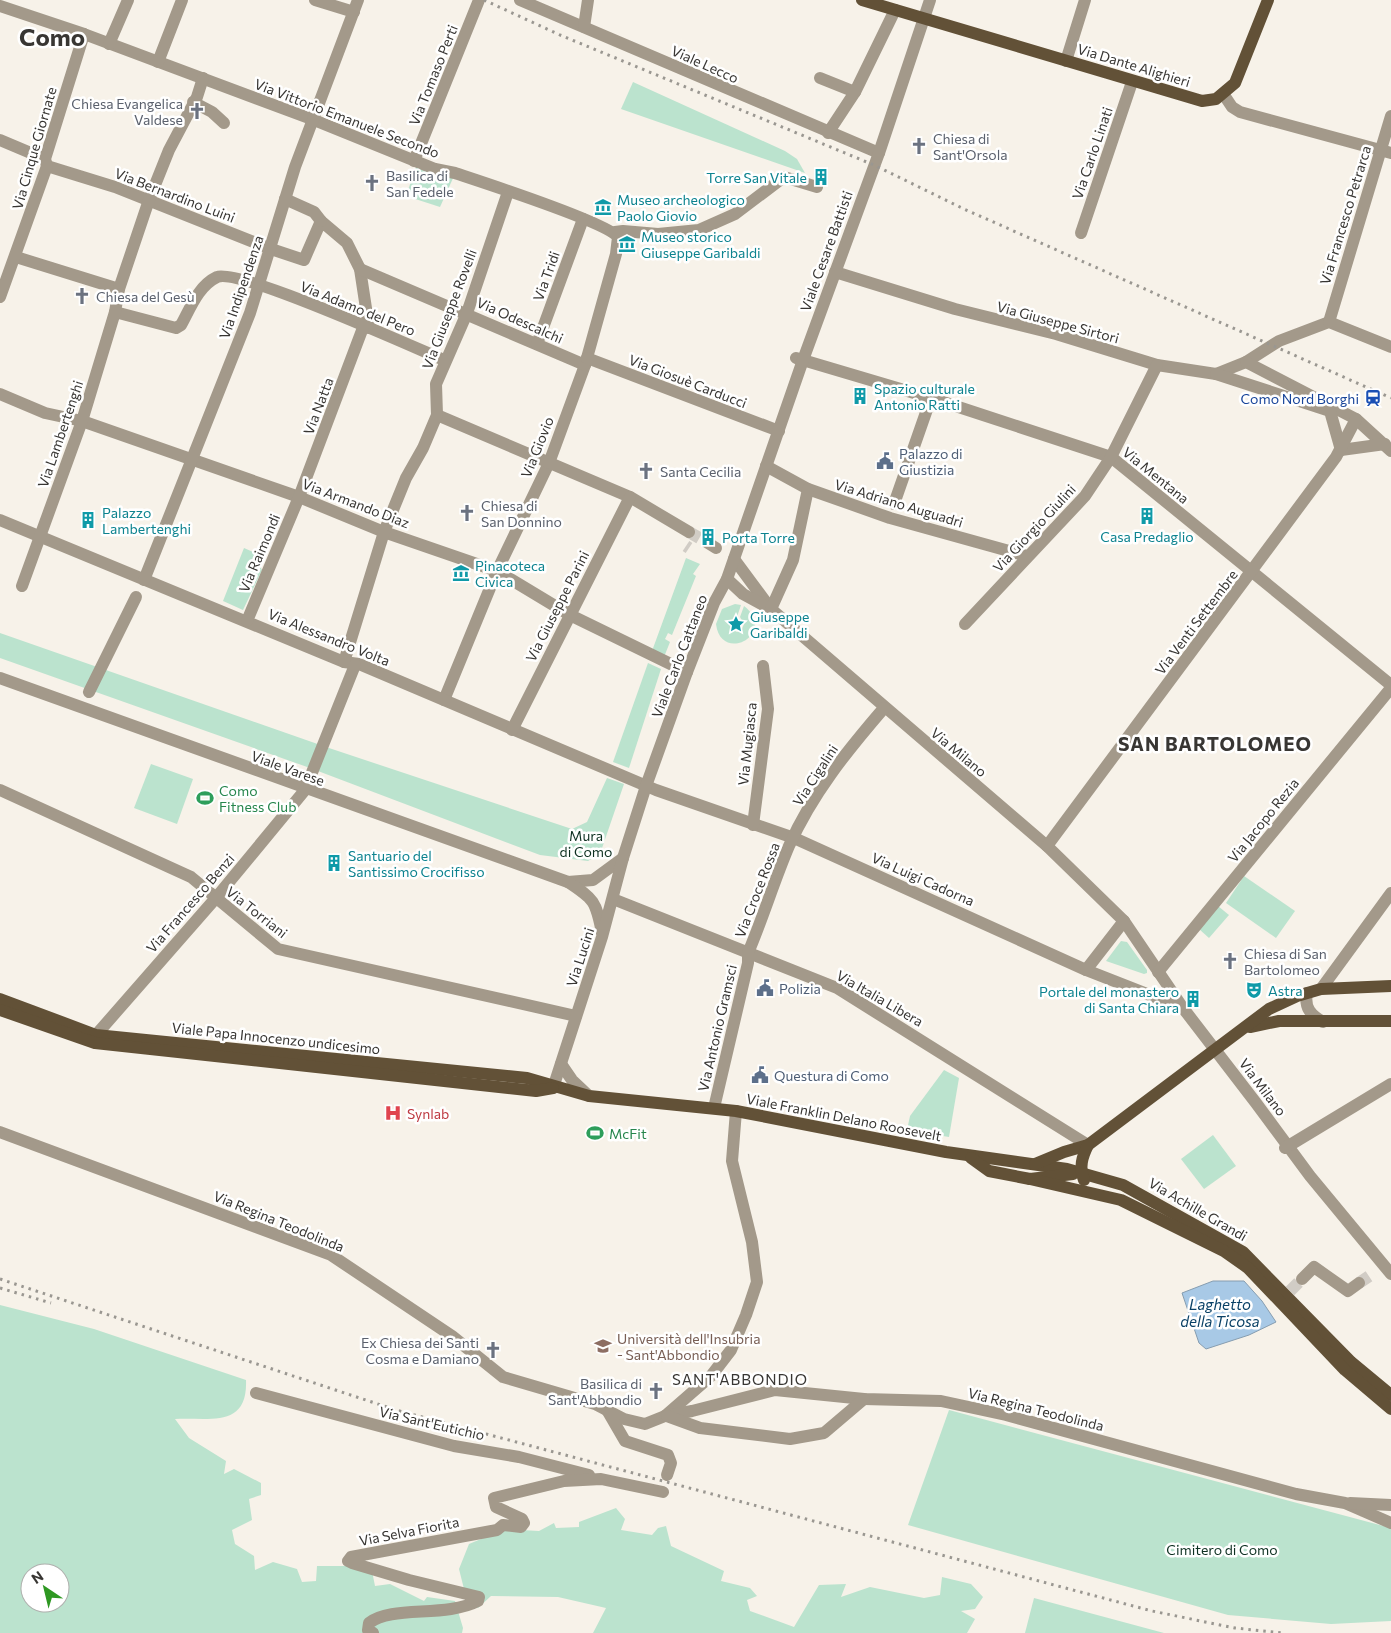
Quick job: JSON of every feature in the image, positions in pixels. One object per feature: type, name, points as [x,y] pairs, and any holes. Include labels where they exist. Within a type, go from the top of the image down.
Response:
[{"type":"main road","name":"Via Dante Alighieri","points":[[862,0],[1202,102],[1224,95]]},
{"type":"main road","points":[[1224,95],[1238,77],[1268,0]]},
{"type":"main road","name":"Viale Franklin Delano Roosevelt","points":[[1035,1164],[1064,1152],[1088,1145],[1269,1009],[1321,989],[1391,986]]},
{"type":"main road","name":"Viale Papa Innocenzo undicesimo","points":[[0,999],[96,1034],[526,1078],[553,1088],[589,1096],[714,1108]]},
{"type":"main road","name":"Viale Papa Innocenzo undicesimo","points":[[0,1010],[95,1043],[536,1091],[553,1088]]},
{"type":"main road","points":[[1238,1031],[1264,1022],[1279,1021],[1391,1021]]},
{"type":"main road","name":"Viale Franklin Delano Roosevelt","points":[[714,1108],[969,1156],[1081,1172]]},
{"type":"main road","points":[[1088,1145],[1082,1156],[1081,1172],[1086,1184],[1094,1193]]},
{"type":"main road","name":"Viale Franklin Delano Roosevelt","points":[[969,1156],[989,1171],[1030,1179],[1081,1172]]},
{"type":"main road","name":"Via Achille Grandi","points":[[1081,1172],[1140,1193],[1243,1252],[1351,1362],[1391,1395]]},
{"type":"main road","name":"Via Achille Grandi","points":[[1030,1179],[1094,1193],[1136,1206],[1224,1251],[1238,1260],[1346,1370],[1391,1408]]},
{"type":"street","points":[[109,44],[128,0]]},
{"type":"street","points":[[158,62],[182,0]]},
{"type":"street","points":[[315,0],[356,6]]},
{"type":"street","name":"Viale Lecco","points":[[520,0],[879,154]]},
{"type":"street","points":[[584,27],[588,0]]},
{"type":"street","name":"Viale Cesare Battisti","points":[[778,431],[800,359],[879,154],[930,0]]},
{"type":"street","points":[[1066,60],[1085,0]]},
{"type":"street","name":"Via Tomaso Perti","points":[[414,161],[450,75],[474,2]]},
{"type":"street","name":"Via Indipendenza","points":[[144,580],[260,286],[295,167],[356,6]]},
{"type":"street","name":"Via Vittorio Emanuele Secondo","points":[[5,7],[203,78],[314,120],[414,161],[508,192],[615,232]]},
{"type":"street","points":[[828,133],[855,92],[894,10]]},
{"type":"street","name":"Via Cinque Giornate","points":[[0,297],[8,263],[47,158],[72,69],[86,35]]},
{"type":"street","name":"Via Lambertenghi","points":[[22,586],[82,421],[115,312],[118,289],[149,200],[169,150],[203,78]]},
{"type":"street","points":[[820,78],[855,92]]},
{"type":"street","name":"Via Carlo Linati","points":[[1081,234],[1132,82]]},
{"type":"street","points":[[1224,95],[1232,107],[1240,112],[1386,151]]},
{"type":"street","points":[[193,102],[212,112],[224,123]]},
{"type":"street","name":"Via Francesco Petrarca","points":[[1329,322],[1386,151],[1391,116]]},
{"type":"street","name":"Via Bernardino Luini","points":[[0,140],[271,249],[304,260],[321,221]]},
{"type":"street","points":[[615,232],[658,234],[699,230],[735,214],[784,177],[817,187]]},
{"type":"street","name":"Via Giuseppe Rovelli","points":[[350,664],[384,532],[406,478],[423,448],[437,415],[436,384],[444,360],[467,313],[508,192]]},
{"type":"street","name":"Via Natta","points":[[285,199],[314,212],[321,221],[347,243],[360,269],[366,326],[299,497]]},
{"type":"street","name":"Via Tridi","points":[[537,344],[583,219]]},
{"type":"street","name":"Via Giovio","points":[[444,700],[497,571],[549,463],[586,362],[619,243],[615,232]]},
{"type":"street","points":[[8,263],[118,289]]},
{"type":"street","name":"Via Odescalchi","points":[[360,269],[537,344],[586,362]]},
{"type":"street","name":"Via Giuseppe Sirtori","points":[[835,272],[954,309],[1056,334],[1157,365],[1216,374],[1330,411],[1341,450]]},
{"type":"street","name":"Via Adamo del Pero","points":[[115,312],[176,328],[180,325],[200,291],[218,277],[225,276],[260,286],[366,326],[444,360]]},
{"type":"street","points":[[1216,374],[1246,362],[1271,345],[1329,322],[1391,347]]},
{"type":"street","name":"Via Mentana","points":[[800,359],[930,398],[1110,457],[1391,687]]},
{"type":"street","name":"Via Giosuè Carducci","points":[[586,362],[778,431]]},
{"type":"street","points":[[1246,362],[1356,418],[1388,448]]},
{"type":"street","name":"Via Giorgio Giulini","points":[[964,624],[1085,496],[1110,457],[1157,365]]},
{"type":"street","name":"Via Armando Diaz","points":[[0,394],[45,413],[82,421],[299,497],[384,532],[497,571],[570,614],[687,672]]},
{"type":"street","points":[[894,504],[930,398]]},
{"type":"street","points":[[437,415],[630,497],[689,532]]},
{"type":"street","name":"Via Venti Settembre","points":[[1047,846],[1252,573],[1341,450],[1356,418]]},
{"type":"street","name":"Viale Carlo Cattaneo","points":[[623,858],[646,786],[687,672],[714,603],[727,579],[778,431]]},
{"type":"street","points":[[1341,450],[1388,448]]},
{"type":"street","name":"Via Adriano Auguadri","points":[[766,466],[808,490],[890,518],[1027,556]]},
{"type":"street","points":[[771,609],[793,560],[808,490]]},
{"type":"street","name":"Via Raimondi","points":[[246,621],[299,497]]},
{"type":"street","name":"Via Giuseppe Parini","points":[[512,730],[630,497]]},
{"type":"street","name":"Via Alessandro Volta","points":[[0,520],[350,664],[359,664],[646,786]]},
{"type":"street","name":"Via Milano","points":[[734,559],[771,609]]},
{"type":"street","name":"Via Milano","points":[[727,579],[740,591],[771,609],[1047,846],[1124,921],[1183,1008],[1383,1271]]},
{"type":"street","points":[[714,603],[740,591]]},
{"type":"street","points":[[89,692],[136,597]]},
{"type":"street","name":"Via Francesco Benzi","points":[[96,1034],[215,899],[304,790],[350,664]]},
{"type":"street","name":"Via Mugiasca","points":[[753,825],[768,710],[764,670]]},
{"type":"street","name":"Viale Varese","points":[[0,678],[304,790],[568,882],[591,897],[599,915],[602,937]]},
{"type":"street","name":"Via Jacopo Rezia","points":[[1158,972],[1391,687]]},
{"type":"street","name":"Via Cigalini","points":[[794,838],[836,765],[884,708]]},
{"type":"street","name":"Via Luigi Cadorna","points":[[646,786],[794,838],[1086,970],[1183,1008]]},
{"type":"street","name":"Via Torriani","points":[[0,790],[184,873],[207,888],[215,899],[278,949],[576,1016]]},
{"type":"street","name":"Via Croce Rossa","points":[[748,953],[794,838]]},
{"type":"street","name":"Viale Varese","points":[[568,882],[593,880],[623,858]]},
{"type":"street","name":"Via Lucini","points":[[553,1088],[602,937],[623,858]]},
{"type":"street","points":[[1321,989],[1391,892]]},
{"type":"street","name":"Via Italia Libera","points":[[613,900],[837,988],[1088,1145]]},
{"type":"street","points":[[1086,970],[1124,921]]},
{"type":"street","name":"Via Antonio Gramsci","points":[[714,1108],[748,962],[748,953]]},
{"type":"street","points":[[1307,993],[1306,1003],[1308,1011],[1323,1022]]},
{"type":"street","points":[[561,1064],[572,1080],[589,1096]]},
{"type":"street","points":[[1287,1147],[1391,1084]]},
{"type":"street","points":[[665,1416],[711,1376],[732,1350],[757,1282],[750,1233],[732,1161],[736,1112]]},
{"type":"street","name":"Via Regina Teodolinda","points":[[0,1132],[331,1255],[452,1336],[503,1377],[594,1404],[636,1423],[645,1424],[665,1416],[775,1390],[864,1399],[941,1400],[1296,1494],[1345,1503],[1391,1523]]},
{"type":"street","points":[[1302,1279],[1314,1267],[1348,1291],[1359,1283]]},
{"type":"street","name":"Via Sant'Eutichio","points":[[256,1393],[454,1446],[519,1457],[601,1479]]},
{"type":"street","points":[[665,1416],[700,1428],[790,1439],[824,1434],[839,1418],[864,1399]]},
{"type":"street","points":[[607,1410],[625,1441],[668,1456],[669,1470]]},
{"type":"street","name":"Via Selva Fiorita","points":[[373,1633],[368,1630],[369,1624],[388,1614],[443,1611],[466,1607],[478,1601],[479,1597],[401,1578],[352,1563],[348,1561],[351,1557],[497,1530],[503,1525],[521,1527],[524,1523],[522,1519],[496,1506],[494,1498],[564,1481],[601,1479],[662,1492]]},
{"type":"street","points":[[1345,1503],[1391,1505]]},
{"type":"green space","points":[[633,82],[785,151],[797,159],[805,173],[621,109]]},
{"type":"green space","points":[[416,167],[454,176],[440,207],[406,196]]},
{"type":"green space","points":[[244,548],[260,555],[258,563],[262,570],[243,610],[223,601]]},
{"type":"green space","points":[[686,558],[700,564],[693,574],[696,576],[672,635],[668,633],[665,639],[670,642],[664,657],[652,651]]},
{"type":"green space","points":[[735,604],[741,605],[737,617],[730,621],[731,629],[737,632],[742,629],[744,624],[740,617],[744,606],[753,616],[755,626],[752,634],[745,640],[736,643],[727,642],[720,636],[716,624],[722,609]]},
{"type":"green space","name":"Mura di Como","points":[[0,633],[329,748],[572,829],[587,822],[607,778],[624,784],[600,854],[588,861],[540,855],[310,768],[0,658]]},
{"type":"green space","points":[[648,663],[661,669],[629,768],[613,762]]},
{"type":"green space","points":[[151,764],[193,779],[177,824],[134,808]]},
{"type":"green space","points":[[1244,876],[1295,911],[1276,938],[1226,903]]},
{"type":"green space","points":[[1218,906],[1229,915],[1209,938],[1199,929]]},
{"type":"green space","points":[[1121,941],[1127,942],[1147,970],[1147,973],[1144,974],[1106,961]]},
{"type":"green space","points":[[944,1070],[959,1078],[949,1137],[907,1130],[910,1116]]},
{"type":"green space","points":[[1213,1135],[1236,1166],[1204,1189],[1181,1159]]},
{"type":"green space","points":[[0,1305],[94,1329],[246,1380],[245,1396],[241,1406],[233,1413],[213,1419],[175,1419],[189,1438],[226,1461],[224,1474],[234,1469],[261,1483],[261,1495],[249,1499],[252,1520],[232,1530],[235,1544],[254,1556],[255,1570],[273,1562],[297,1569],[302,1582],[316,1581],[317,1566],[350,1566],[372,1571],[375,1586],[390,1584],[424,1601],[427,1597],[455,1601],[463,1628],[462,1633],[0,1633]]},
{"type":"green space","name":"Cimitero di Como","points":[[949,1410],[1391,1528],[1391,1621],[1331,1624],[1228,1615],[908,1525]]},
{"type":"green space","points":[[616,1508],[625,1519],[621,1530],[652,1535],[658,1528],[666,1526],[671,1546],[724,1571],[721,1581],[750,1588],[757,1596],[747,1600],[750,1611],[794,1627],[819,1585],[846,1584],[841,1597],[870,1587],[924,1598],[940,1595],[942,1577],[971,1584],[983,1597],[975,1609],[961,1611],[975,1619],[967,1633],[593,1633],[606,1608],[558,1597],[491,1596],[478,1608],[467,1601],[459,1569],[469,1544],[505,1529],[539,1531],[554,1523],[556,1528],[579,1527],[579,1522]]},
{"type":"green space","points":[[1034,1598],[1164,1633],[1025,1633]]},
{"type":"water","name":"Laghetto della Ticosa","points":[[1213,1281],[1244,1281],[1262,1301],[1276,1322],[1249,1335],[1206,1349],[1199,1343],[1182,1293]]},
{"type":"tunnel","points":[[689,532],[708,543]]},
{"type":"tunnel","points":[[1359,1283],[1374,1273]]},
{"type":"tunnel","points":[[1290,1291],[1302,1279]]},
{"type":"railway","points":[[484,0],[560,35],[874,165],[964,209],[1391,398]]},
{"type":"railway","points":[[0,1279],[396,1410],[1152,1611],[1235,1628],[1283,1633]]},
{"type":"railway","points":[[0,1288],[51,1303]]},
{"type":"place","name":"Chiesa Evangelica Valdese","points":[[197,111]]},
{"type":"place","name":"Chiesa di Sant'Orsola","points":[[919,146]]},
{"type":"place","name":"Torre San Vitale","points":[[821,177]]},
{"type":"place","name":"Basilica di San Fedele","points":[[372,183]]},
{"type":"place","name":"Museo archeologico Paolo Giovio","points":[[603,207]]},
{"type":"place","name":"Museo storico Giuseppe Garibaldi","points":[[627,244]]},
{"type":"place","name":"Chiesa del Gesù","points":[[82,296]]},
{"type":"place","name":"Spazio culturale Antonio Ratti","points":[[860,396]]},
{"type":"place","name":"Como Nord Borghi","points":[[1373,398]]},
{"type":"place","name":"Palazzo di Giustizia","points":[[885,461]]},
{"type":"place","name":"Santa Cecilia","points":[[646,471]]},
{"type":"place","name":"Chiesa di San Donnino","points":[[467,513]]},
{"type":"place","name":"Casa Predaglio","points":[[1147,516]]},
{"type":"place","name":"Palazzo Lambertenghi","points":[[88,520]]},
{"type":"place","name":"Porta Torre","points":[[708,537]]},
{"type":"place","name":"Pinacoteca Civica","points":[[461,573]]},
{"type":"place","name":"Giuseppe Garibaldi","points":[[736,624]]},
{"type":"place","name":"Como Fitness Club","points":[[205,798]]},
{"type":"place","name":"Santuario del Santissimo Crocifisso","points":[[334,863]]},
{"type":"place","name":"Chiesa di San Bartolomeo","points":[[1230,961]]},
{"type":"place","name":"Polizia","points":[[765,988]]},
{"type":"place","name":"Astra","points":[[1254,990]]},
{"type":"place","name":"Portale del monastero di Santa Chiara","points":[[1193,999]]},
{"type":"place","name":"Questura di Como","points":[[760,1075]]},
{"type":"place","name":"Synlab","points":[[393,1113]]},
{"type":"place","name":"McFit","points":[[595,1133]]},
{"type":"place","name":"Università dell'Insubria - Sant'Abbondio","points":[[603,1346]]},
{"type":"place","name":"Ex Chiesa dei Santi Cosma e Damiano","points":[[493,1350]]},
{"type":"place","name":"Basilica di Sant'Abbondio","points":[[656,1391]]},
{"type":"district","name":"Como","points":[[52,36]]},
{"type":"district","name":"SAN BARTOLOMEO","points":[[1215,743]]},
{"type":"district","name":"SANT'ABBONDIO","points":[[740,1379]]}]
